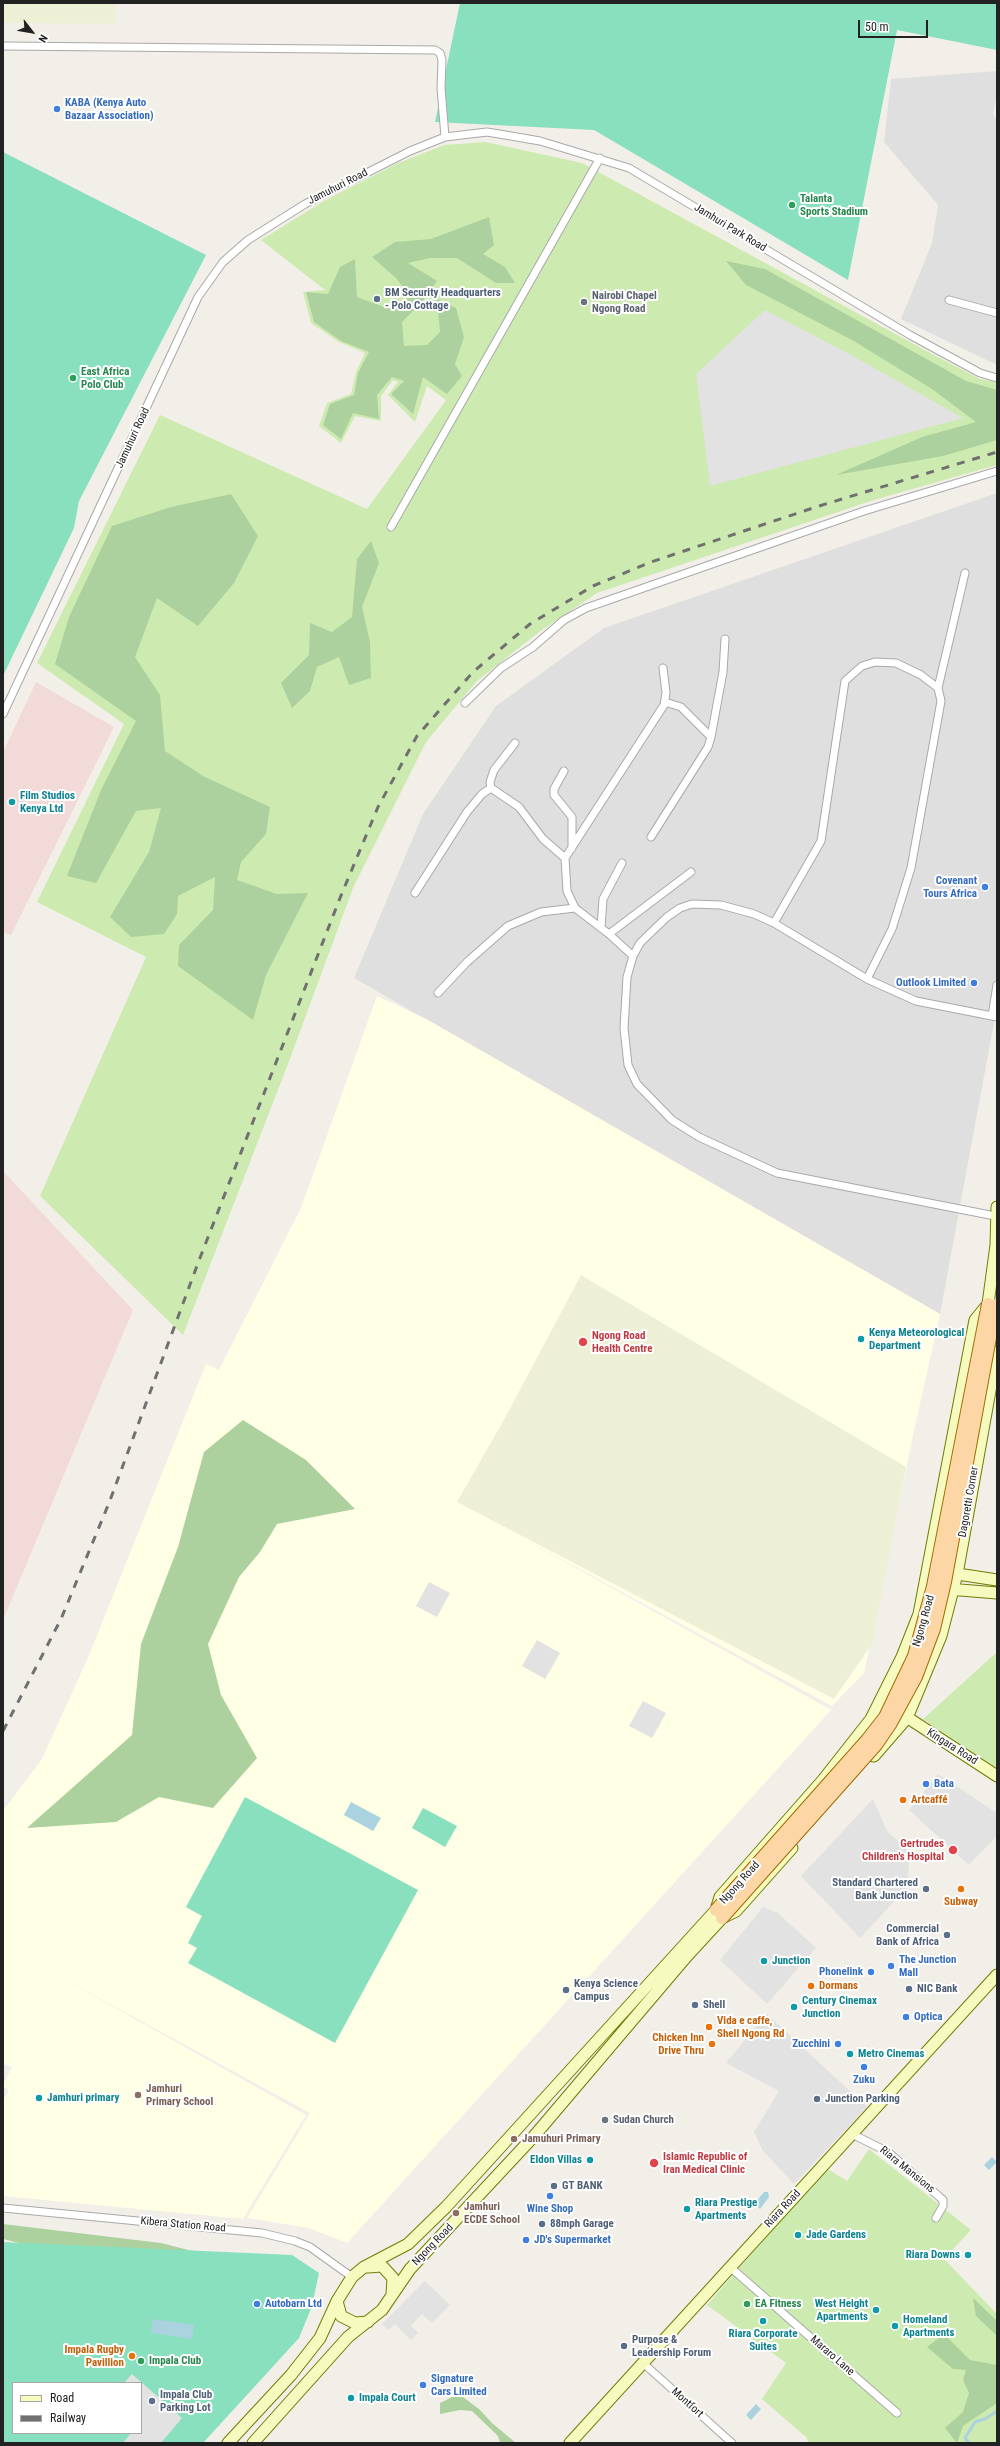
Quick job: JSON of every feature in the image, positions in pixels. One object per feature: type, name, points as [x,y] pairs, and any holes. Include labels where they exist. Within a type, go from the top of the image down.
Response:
[{"type":"main road","name":"Ngong Road","points":[[228,2443],[291,2375],[320,2338],[337,2301],[352,2277],[364,2267],[408,2244],[446,2207],[625,2008],[719,1914],[876,1745],[891,1723],[916,1677],[934,1629],[945,1582],[994,1305],[996,1211]]},
{"type":"main road","name":"Ngong Road","points":[[933,1568],[957,1413],[975,1320],[994,1305]]},
{"type":"main road","name":"Ngong Road","points":[[253,2443],[348,2337],[382,2310],[410,2269],[535,2134],[885,1717],[914,1656],[994,1305]]},
{"type":"main road","points":[[957,1413],[984,1418],[997,1352]]},
{"type":"main road","name":"Dagoretti Corner","points":[[957,1574],[984,1418]]},
{"type":"main road","points":[[933,1568],[957,1574],[997,1580]]},
{"type":"main road","name":"Ngong Road","points":[[719,1914],[736,1911],[907,1718],[941,1636],[957,1574]]},
{"type":"main road","name":"Ngong Road","points":[[719,1914],[720,1897],[850,1749],[871,1719],[881,1701],[915,1625],[929,1585]]},
{"type":"main road","points":[[929,1585],[954,1590],[997,1593]]},
{"type":"main road","name":"Kingara Road","points":[[881,1701],[997,1776]]},
{"type":"main road","name":"Riara Road","points":[[570,2443],[997,1975]]},
{"type":"main road","points":[[364,2267],[382,2266],[393,2278],[392,2294]]},
{"type":"main road","points":[[337,2301],[341,2316],[355,2323],[368,2322]]},
{"type":"street","points":[[3,46],[435,50],[440,53],[442,60],[441,88],[445,137]]},
{"type":"street","name":"Jamhuri Park Road","points":[[445,137],[486,132],[540,141],[629,168],[910,335],[980,373],[997,378]]},
{"type":"street","name":"Jamuhuri Road","points":[[3,714],[198,296],[223,262],[248,240],[305,204],[410,150],[445,137]]},
{"type":"street","points":[[391,527],[600,158]]},
{"type":"street","points":[[949,300],[997,313]]},
{"type":"street","points":[[465,703],[501,668],[533,647],[564,620],[586,608],[864,511],[997,471]]},
{"type":"street","points":[[867,979],[892,929],[911,868],[941,702],[938,688],[965,573]]},
{"type":"street","points":[[651,837],[708,746],[723,672],[725,639]]},
{"type":"street","points":[[774,923],[821,841],[846,681],[862,666],[874,662],[896,663],[921,675],[938,688]]},
{"type":"street","points":[[633,956],[609,934],[575,908],[567,891],[565,858],[665,702],[666,693],[663,668]]},
{"type":"street","points":[[665,702],[681,707],[711,737]]},
{"type":"street","points":[[515,743],[494,770],[490,782],[491,788],[519,807],[543,840],[565,858]]},
{"type":"street","points":[[564,772],[554,789],[554,795],[572,817],[572,848]]},
{"type":"street","points":[[416,893],[467,812],[482,794],[491,788]]},
{"type":"street","points":[[601,928],[603,898],[622,863]]},
{"type":"street","points":[[609,934],[691,872]]},
{"type":"street","points":[[996,1211],[777,1173],[699,1137],[672,1120],[645,1095],[637,1084],[628,1065],[624,1028],[627,978],[633,956],[640,943],[667,917],[680,908],[692,904],[738,908],[774,923],[867,979],[916,1001],[994,1016],[997,986]]},
{"type":"street","points":[[438,993],[466,962],[508,926],[541,912],[575,908]]},
{"type":"street","name":"Riara Mansions","points":[[852,2134],[888,2152],[943,2200],[943,2206],[936,2218]]},
{"type":"street","name":"Kibera Station Road","points":[[3,2208],[262,2233],[295,2240],[310,2247],[352,2277]]},
{"type":"street","name":"Mararo Lane","points":[[730,2267],[897,2413]]},
{"type":"street","name":"Montfort","points":[[643,2363],[732,2443]]},
{"type":"shaded area","points":[[3,3],[114,3],[117,24],[3,23]]},
{"type":"shaded area","points":[[997,71],[997,94],[993,114],[997,121],[997,365],[901,319],[932,243],[938,205],[884,142],[891,79]]},
{"type":"shaded area","points":[[765,310],[851,355],[963,418],[710,486],[696,374]]},
{"type":"shaded area","points":[[997,493],[997,1006],[940,1314],[354,978],[423,814],[496,706],[604,628]]},
{"type":"shaded area","points":[[36,682],[114,727],[11,935],[3,932],[3,752]]},
{"type":"shaded area","points":[[377,996],[428,1020],[940,1314],[915,1426],[864,1673],[832,1706],[504,1528],[831,1710],[347,2243],[309,2228],[247,2218],[310,2113],[53,1973],[306,2115],[243,2219],[3,2196],[3,2101],[9,2090],[3,2087],[3,2085],[12,2067],[5,2064],[3,2068],[3,1811],[42,1759],[87,1660],[206,1364],[219,1370],[301,1208]]},
{"type":"shaded area","points":[[3,1171],[133,1310],[3,1620]]},
{"type":"shaded area","points":[[581,1275],[906,1467],[872,1644],[834,1699],[457,1502],[505,1418]]},
{"type":"shaded area","points":[[429,1582],[450,1593],[437,1617],[416,1606]]},
{"type":"shaded area","points":[[537,1640],[560,1653],[545,1679],[522,1666]]},
{"type":"shaded area","points":[[643,1701],[666,1713],[652,1738],[629,1726]]},
{"type":"shaded area","points":[[938,1774],[997,1813],[997,1836],[969,1865],[909,1810]]},
{"type":"shaded area","points":[[873,1799],[887,1831],[910,1852],[907,1888],[860,1938],[801,1876]]},
{"type":"shaded area","points":[[763,1907],[778,1913],[816,1948],[767,2004],[720,1960]]},
{"type":"shaded area","name":"Junction Parking","points":[[767,2014],[867,2107],[794,2184],[763,2151],[754,2132],[779,2091],[726,2063]]},
{"type":"shaded area","points":[[425,2281],[450,2305],[432,2323],[422,2314],[411,2326],[418,2333],[411,2340],[395,2324],[388,2330],[382,2324]]},
{"type":"shaded area","name":"Impala Club Parking Lot","points":[[132,2374],[141,2382],[125,2382]]},
{"type":"shaded area","name":"Impala Club Parking Lot","points":[[142,2383],[182,2418],[161,2443],[123,2443],[130,2434],[142,2434]]},
{"type":"green space","name":"Talanta Sports Stadium","points":[[460,3],[997,3],[997,50],[897,30],[848,280],[594,130],[435,122]]},
{"type":"green space","points":[[486,142],[582,163],[934,355],[980,379],[997,382],[997,465],[874,500],[597,593],[539,632],[477,681],[426,742],[353,888],[288,1064],[183,1335],[40,1196],[146,957],[37,902],[124,724],[37,663],[160,415],[367,509],[446,400],[427,386],[415,422],[388,395],[398,382],[393,380],[381,396],[381,421],[355,416],[341,443],[319,426],[327,403],[351,394],[356,372],[365,353],[339,342],[311,323],[303,292],[325,290],[261,240],[322,202],[396,164],[444,145]]},
{"type":"green space","name":"East Africa Polo Club","points":[[3,152],[206,255],[79,501],[74,528],[3,676]]},
{"type":"green space","points":[[489,217],[494,245],[483,254],[505,267],[515,283],[496,283],[457,258],[430,258],[408,263],[437,281],[422,302],[402,322],[404,346],[427,345],[440,332],[437,299],[456,308],[464,337],[455,364],[462,376],[447,394],[423,377],[413,414],[391,394],[404,381],[392,377],[377,395],[379,419],[353,413],[341,439],[323,425],[330,404],[354,395],[358,373],[369,352],[341,341],[314,322],[306,292],[328,294],[340,267],[355,259],[357,297],[384,307],[411,297],[396,278],[372,257],[395,242],[431,239]]},
{"type":"green space","points":[[726,261],[765,269],[966,381],[997,390],[997,440],[943,456],[836,475],[922,437],[976,422],[932,389],[852,340],[746,285]]},
{"type":"green space","points":[[231,494],[258,536],[234,583],[198,626],[157,598],[135,657],[160,695],[165,751],[203,776],[270,807],[266,834],[241,862],[237,880],[277,894],[308,893],[266,975],[253,1020],[178,966],[179,945],[213,910],[215,877],[178,896],[177,914],[164,934],[131,937],[110,917],[149,852],[161,808],[136,811],[96,883],[67,876],[101,790],[136,721],[55,664],[69,617],[112,526],[171,507]]},
{"type":"green space","points":[[371,541],[379,563],[362,607],[370,642],[371,678],[349,685],[339,657],[317,667],[310,691],[292,708],[281,683],[309,655],[310,623],[332,632],[352,617],[357,559]]},
{"type":"green space","points":[[243,1420],[306,1460],[355,1509],[277,1524],[260,1552],[239,1577],[208,1644],[221,1695],[257,1758],[213,1808],[159,1797],[116,1822],[27,1828],[132,1735],[141,1644],[178,1547],[204,1452]]},
{"type":"green space","points":[[997,1652],[997,1769],[923,1719]]},
{"type":"green space","points":[[245,1797],[418,1890],[335,2043],[188,1963],[197,1948],[188,1943],[202,1916],[186,1907]]},
{"type":"green space","points":[[423,1808],[457,1826],[445,1847],[412,1828]]},
{"type":"green space","points":[[869,2149],[971,2230],[944,2259],[997,2314],[997,2443],[808,2443],[807,2438],[762,2399],[786,2363],[707,2305],[826,2168],[847,2181]]},
{"type":"green space","points":[[3,2224],[161,2243],[220,2258],[55,2252],[3,2239]]},
{"type":"green space","name":"Impala Club","points":[[3,2242],[292,2255],[319,2273],[312,2306],[299,2338],[203,2443],[3,2443]]},
{"type":"green space","points":[[973,2298],[997,2321],[997,2336],[976,2316]]},
{"type":"green space","points":[[944,2334],[970,2360],[997,2365],[997,2403],[963,2426],[957,2443],[945,2428],[963,2412],[969,2393],[963,2380],[966,2370],[953,2369],[927,2347]]},
{"type":"green space","points":[[454,2396],[463,2397],[479,2409],[492,2423],[516,2443],[500,2443],[498,2436],[472,2411],[460,2410],[440,2414],[440,2403]]},
{"type":"water","points":[[351,1802],[381,1818],[373,1831],[344,1815]]},
{"type":"water","points":[[992,2157],[997,2162],[989,2170],[984,2165]]},
{"type":"water","points":[[764,2192],[768,2192],[769,2197],[760,2209],[754,2204]]},
{"type":"water","points":[[153,2319],[194,2325],[192,2339],[151,2333]]},
{"type":"water","points":[[756,2404],[761,2409],[751,2420],[746,2415]]},
{"type":"waterway","points":[[969,2443],[965,2438],[975,2422],[985,2419],[997,2411]]},
{"type":"railway","points":[[3,1731],[61,1619],[109,1503],[198,1263],[340,898],[378,807],[417,736],[473,672],[530,624],[593,586],[651,562],[819,506],[997,452]]},
{"type":"place","name":"KABA (Kenya Auto Bazaar Association)","points":[[57,109]]},
{"type":"place","name":"Talanta Sports Stadium","points":[[792,205]]},
{"type":"place","name":"BM Security Headquarters - Polo Cottage","points":[[377,299]]},
{"type":"place","name":"Nairobi Chapel Ngong Road","points":[[584,302]]},
{"type":"place","name":"East Africa Polo Club","points":[[73,378]]},
{"type":"place","name":"Film Studios Kenya Ltd","points":[[12,802]]},
{"type":"place","name":"Covenant Tours Africa","points":[[985,887]]},
{"type":"place","name":"Outlook Limited","points":[[974,983]]},
{"type":"place","name":"Kenya Meteorological Department","points":[[861,1339]]},
{"type":"place","name":"Ngong Road Health Centre","points":[[583,1342]]},
{"type":"place","name":"Bata","points":[[926,1784]]},
{"type":"place","name":"Artcaffé","points":[[903,1800]]},
{"type":"place","name":"Gertrudes Children's Hospital","points":[[953,1850]]},
{"type":"place","name":"Standard Chartered Bank Junction","points":[[926,1889]]},
{"type":"place","name":"Subway","points":[[961,1889]]},
{"type":"place","name":"Commercial Bank of Africa","points":[[947,1935]]},
{"type":"place","name":"Junction","points":[[764,1961]]},
{"type":"place","name":"The Junction Mall","points":[[891,1966]]},
{"type":"place","name":"Phonelink","points":[[871,1972]]},
{"type":"place","name":"Dormans","points":[[811,1986]]},
{"type":"place","name":"NIC Bank","points":[[909,1989]]},
{"type":"place","name":"Kenya Science Campus","points":[[566,1990]]},
{"type":"place","name":"Shell","points":[[695,2005]]},
{"type":"place","name":"Century Cinemax Junction","points":[[794,2007]]},
{"type":"place","name":"Optica","points":[[906,2017]]},
{"type":"place","name":"Vida e caffe, Shell Ngong Rd","points":[[709,2027]]},
{"type":"place","name":"Chicken Inn Drive Thru","points":[[712,2044]]},
{"type":"place","name":"Zucchini","points":[[838,2044]]},
{"type":"place","name":"Metro Cinemas","points":[[850,2054]]},
{"type":"place","name":"Zuku","points":[[864,2067]]},
{"type":"place","name":"Jamhuri Primary School","points":[[138,2095]]},
{"type":"place","name":"Jamhuri primary","points":[[39,2098]]},
{"type":"place","name":"Junction Parking","points":[[817,2099]]},
{"type":"place","name":"Sudan Church","points":[[605,2120]]},
{"type":"place","name":"Jamuhuri Primary","points":[[514,2139]]},
{"type":"place","name":"Eldon Villas","points":[[590,2160]]},
{"type":"place","name":"Islamic Republic of Iran Medical Clinic","points":[[654,2163]]},
{"type":"place","name":"GT BANK","points":[[554,2186]]},
{"type":"place","name":"Wine Shop","points":[[550,2196]]},
{"type":"place","name":"Riara Prestige Apartments","points":[[687,2209]]},
{"type":"place","name":"Jamhuri ECDE School","points":[[456,2213]]},
{"type":"place","name":"88mph Garage","points":[[542,2224]]},
{"type":"place","name":"Jade Gardens","points":[[798,2235]]},
{"type":"place","name":"JD's Supermarket","points":[[526,2240]]},
{"type":"place","name":"Riara Downs","points":[[968,2255]]},
{"type":"place","name":"Autobarn Ltd","points":[[257,2304]]},
{"type":"place","name":"EA Fitness","points":[[747,2304]]},
{"type":"place","name":"West Height Apartments","points":[[876,2310]]},
{"type":"place","name":"Riara Corporate Suites","points":[[763,2321]]},
{"type":"place","name":"Homeland Apartments","points":[[895,2326]]},
{"type":"place","name":"Purpose & Leadership Forum","points":[[624,2346]]},
{"type":"place","name":"Impala Rugby Pavillion","points":[[132,2356]]},
{"type":"place","name":"Impala Club","points":[[141,2361]]},
{"type":"place","name":"Signature Cars Limited","points":[[423,2385]]},
{"type":"place","name":"Impala Court","points":[[351,2398]]},
{"type":"place","name":"Impala Club Parking Lot","points":[[152,2401]]}]
